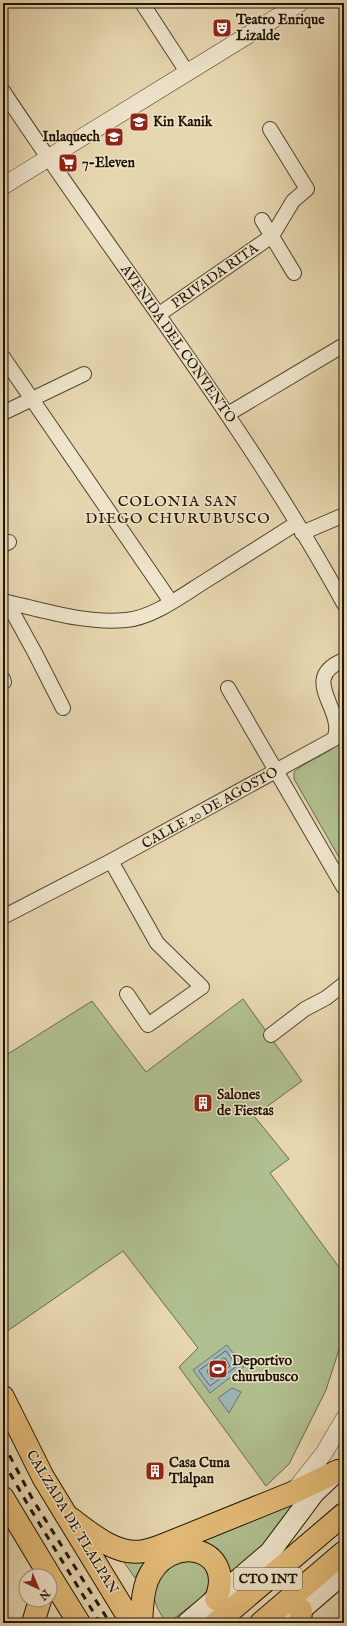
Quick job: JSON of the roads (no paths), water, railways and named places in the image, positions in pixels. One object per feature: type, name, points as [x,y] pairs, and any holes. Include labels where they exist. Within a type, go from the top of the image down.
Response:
[{"type":"highway","name":"CALZADA DE TLALPAN","points":[[3,1397],[43,1477],[132,1623]]},
{"type":"highway","points":[[66,1515],[111,1545],[126,1550],[143,1552],[292,1493],[341,1468]]},
{"type":"highway","points":[[3,1498],[41,1567]]},
{"type":"highway","name":"CTO INT","points":[[216,1623],[344,1514]]},
{"type":"highway","points":[[141,1623],[144,1594],[149,1576],[161,1561],[179,1551],[196,1550],[207,1555],[216,1565],[220,1578],[219,1592],[216,1599]]},
{"type":"highway","name":"CTO INT","points":[[261,1623],[344,1552]]},
{"type":"highway","points":[[58,1589],[79,1623]]},
{"type":"highway","points":[[33,1623],[38,1608]]},
{"type":"main road","name":"CTO INT","points":[[187,1623],[270,1552],[314,1493],[341,1468]]},
{"type":"main road","name":"CTO INT","points":[[295,1619],[344,1573]]},
{"type":"street","points":[[142,3],[187,72]]},
{"type":"street","points":[[3,186],[300,3]]},
{"type":"street","name":"AVENIDA DEL CONVENTO","points":[[3,91],[47,158],[228,414],[300,528],[344,604]]},
{"type":"street","points":[[270,129],[307,189],[293,201],[272,236]]},
{"type":"street","points":[[262,220],[294,273]]},
{"type":"street","name":"PRIVADA RITA","points":[[158,315],[272,236]]},
{"type":"street","points":[[228,414],[344,345]]},
{"type":"street","points":[[3,357],[171,602]]},
{"type":"street","points":[[3,413],[84,374]]},
{"type":"street","points":[[5,602],[71,616],[104,621],[128,620],[148,615],[300,528],[344,515]]},
{"type":"street","points":[[5,602],[35,653],[63,708]]},
{"type":"street","name":"CALLE 20 DE AGOSTO","points":[[3,917],[111,861],[334,739],[339,729],[338,720],[324,684],[328,672],[335,664],[344,660]]},
{"type":"street","points":[[228,688],[275,772],[344,888]]},
{"type":"street","points":[[111,861],[157,943],[202,987],[148,1025],[126,994]]},
{"type":"street","points":[[271,1035],[305,1009],[326,998],[344,984]]},
{"type":"street","points":[[292,1493],[324,1453],[344,1419]]},
{"type":"water","name":"Deportivo churubusco","points":[[227,1345],[244,1367],[210,1393],[193,1370]]},
{"type":"water","points":[[232,1388],[241,1392],[229,1413],[218,1398]]},
{"type":"railway","points":[[3,1443],[33,1500],[110,1623]]},
{"type":"railway","points":[[3,1461],[100,1623]]},
{"type":"place","name":"Teatro Enrique Lizalde","points":[[222,28]]},
{"type":"place","name":"Kin Kanik","points":[[139,122]]},
{"type":"place","name":"Inlaquech","points":[[114,137]]},
{"type":"place","name":"7-Eleven","points":[[68,163]]},
{"type":"place","name":"Salones de Fiestas","points":[[203,1103]]},
{"type":"place","name":"Deportivo churubusco","points":[[218,1369]]},
{"type":"place","name":"Casa Cuna Tlalpan","points":[[155,1471]]},
{"type":"district","name":"COLONIA SAN DIEGO CHURUBUSCO","points":[[178,510]]}]
